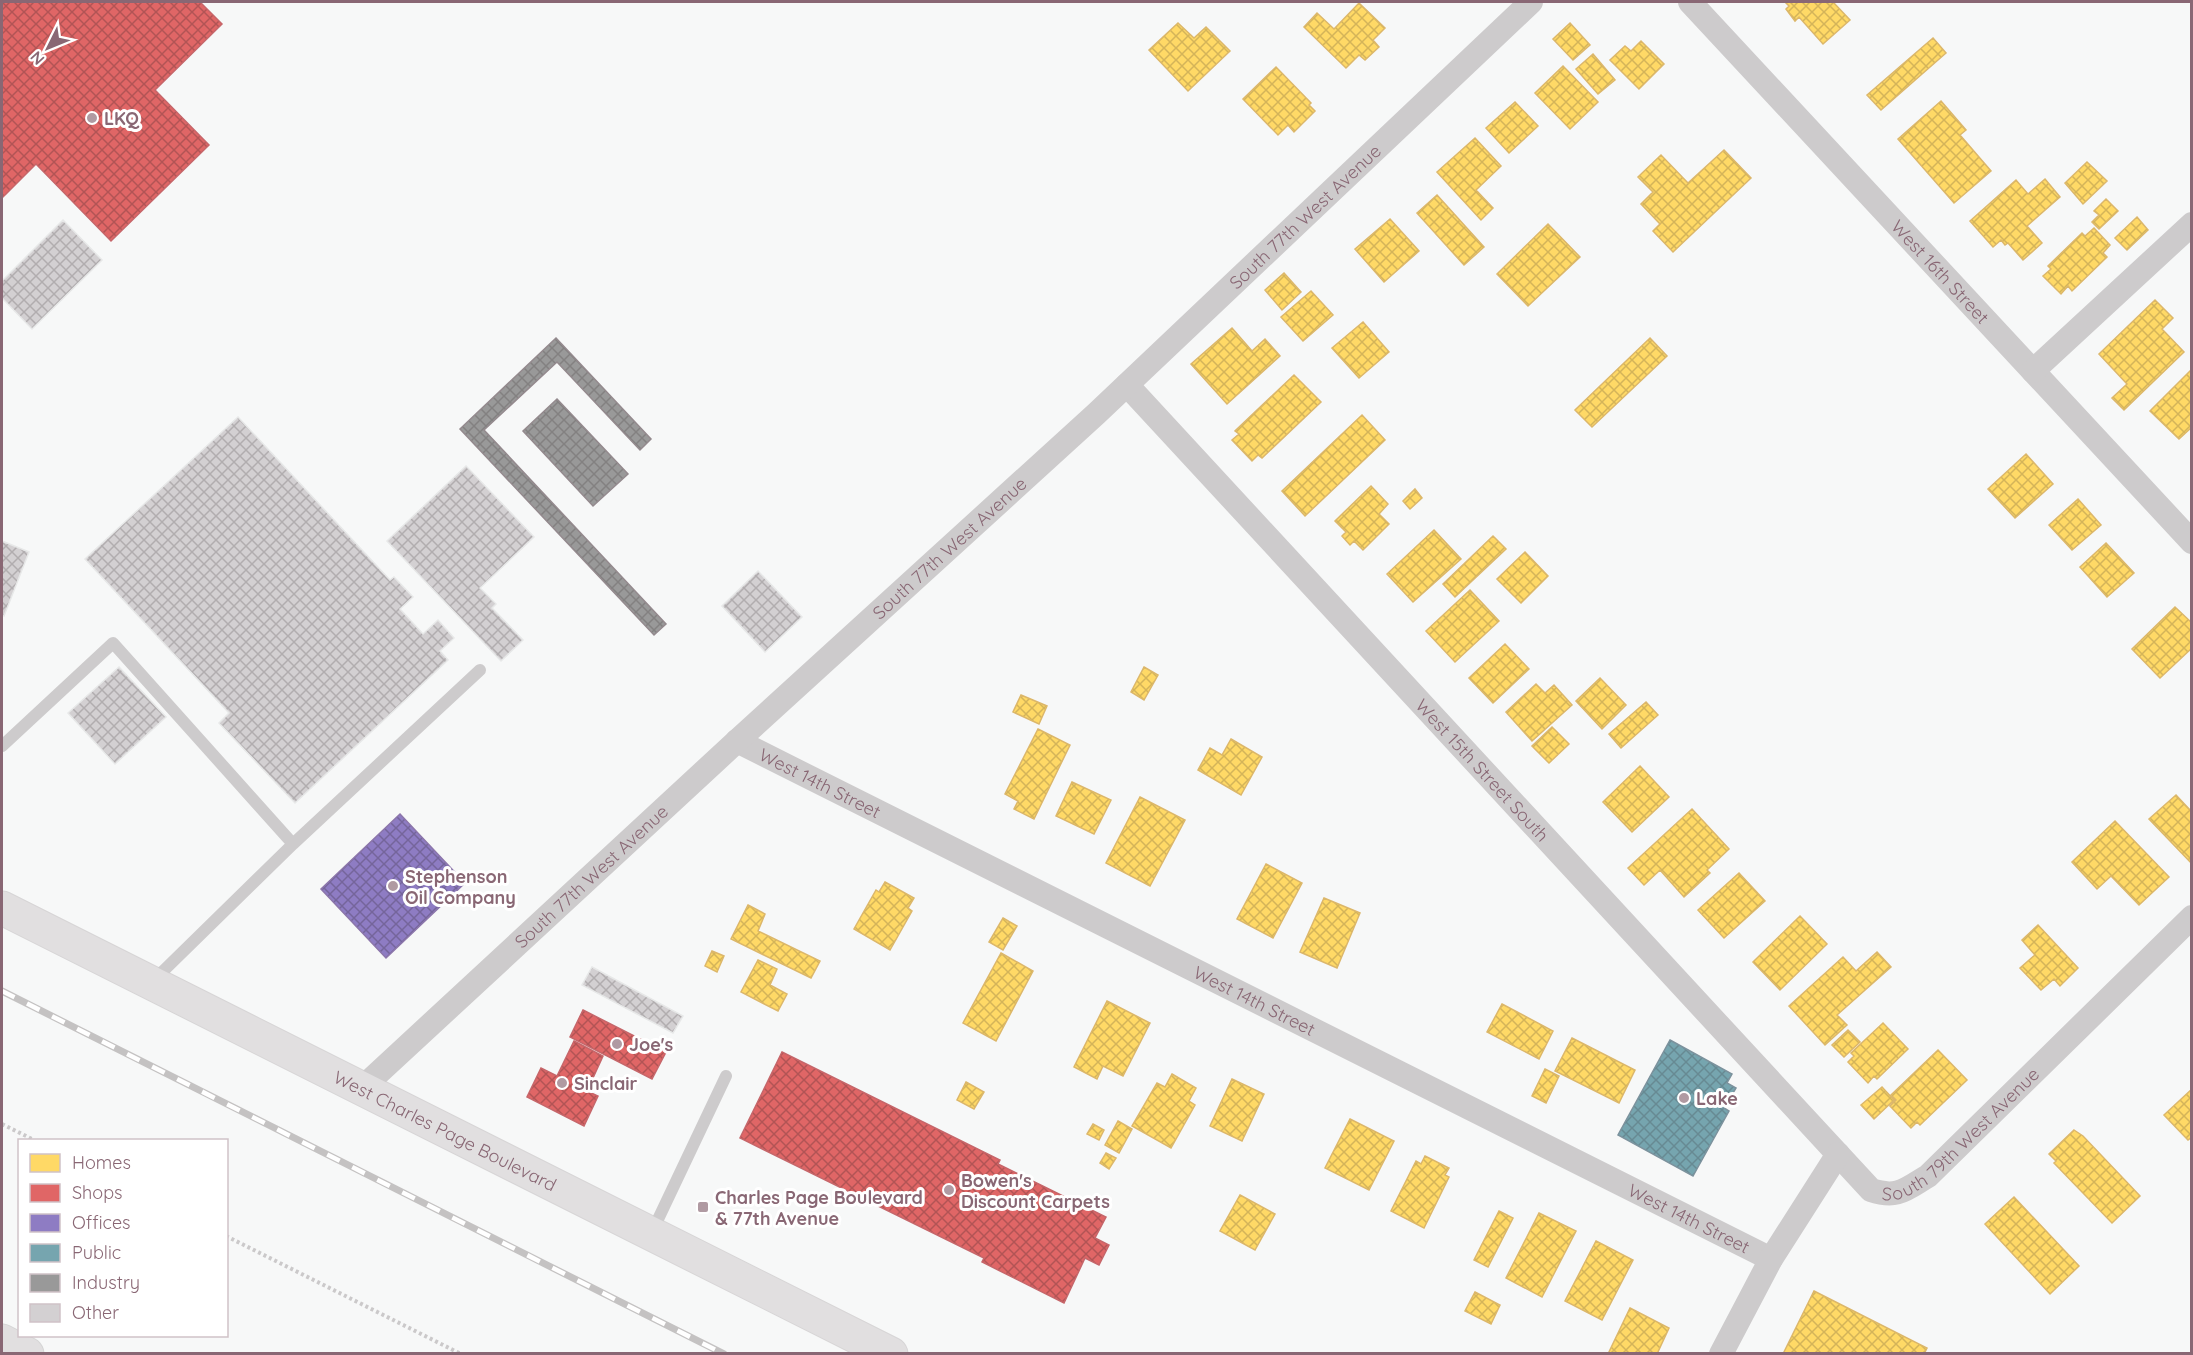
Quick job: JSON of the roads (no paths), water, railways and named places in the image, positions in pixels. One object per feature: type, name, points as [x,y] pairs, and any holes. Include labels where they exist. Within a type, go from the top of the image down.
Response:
[{"type":"main road","name":"West Charles Page Boulevard","points":[[2,908],[891,1353]]},
{"type":"main road","points":[[2,1341],[27,1353]]},
{"type":"street","name":"South 77th West Avenue","points":[[362,1088],[1127,385],[1531,2]]},
{"type":"street","name":"West 16th Street","points":[[1690,2],[2192,542]]},
{"type":"street","points":[[2033,371],[2192,224]]},
{"type":"street","name":"West 15th Street South","points":[[1127,385],[1838,1154]]},
{"type":"street","name":"West 14th Street","points":[[737,741],[1771,1259]]},
{"type":"street","name":"South 79th West Avenue","points":[[1838,1154],[1871,1190],[1886,1194],[1901,1191],[1928,1176],[2192,917]]},
{"type":"street","points":[[1721,1353],[1771,1259],[1838,1154]]},
{"type":"lane","points":[[2,746],[113,643],[293,844]]},
{"type":"lane","points":[[152,982],[293,844],[480,670]]},
{"type":"lane","points":[[651,1233],[726,1076]]},
{"type":"railway","points":[[2,991],[724,1354]]},
{"type":"place","name":"LKQ","points":[[92,118]]},
{"type":"place","name":"Stephenson Oil Company","points":[[393,886]]},
{"type":"place","name":"Joe's","points":[[617,1044]]},
{"type":"place","name":"Sinclair","points":[[562,1083]]},
{"type":"place","name":"Lake","points":[[1684,1098]]},
{"type":"place","name":"Bowen's Discount Carpets","points":[[949,1190]]},
{"type":"place","name":"Charles Page Boulevard & 77th Avenue","points":[[703,1207]]}]
